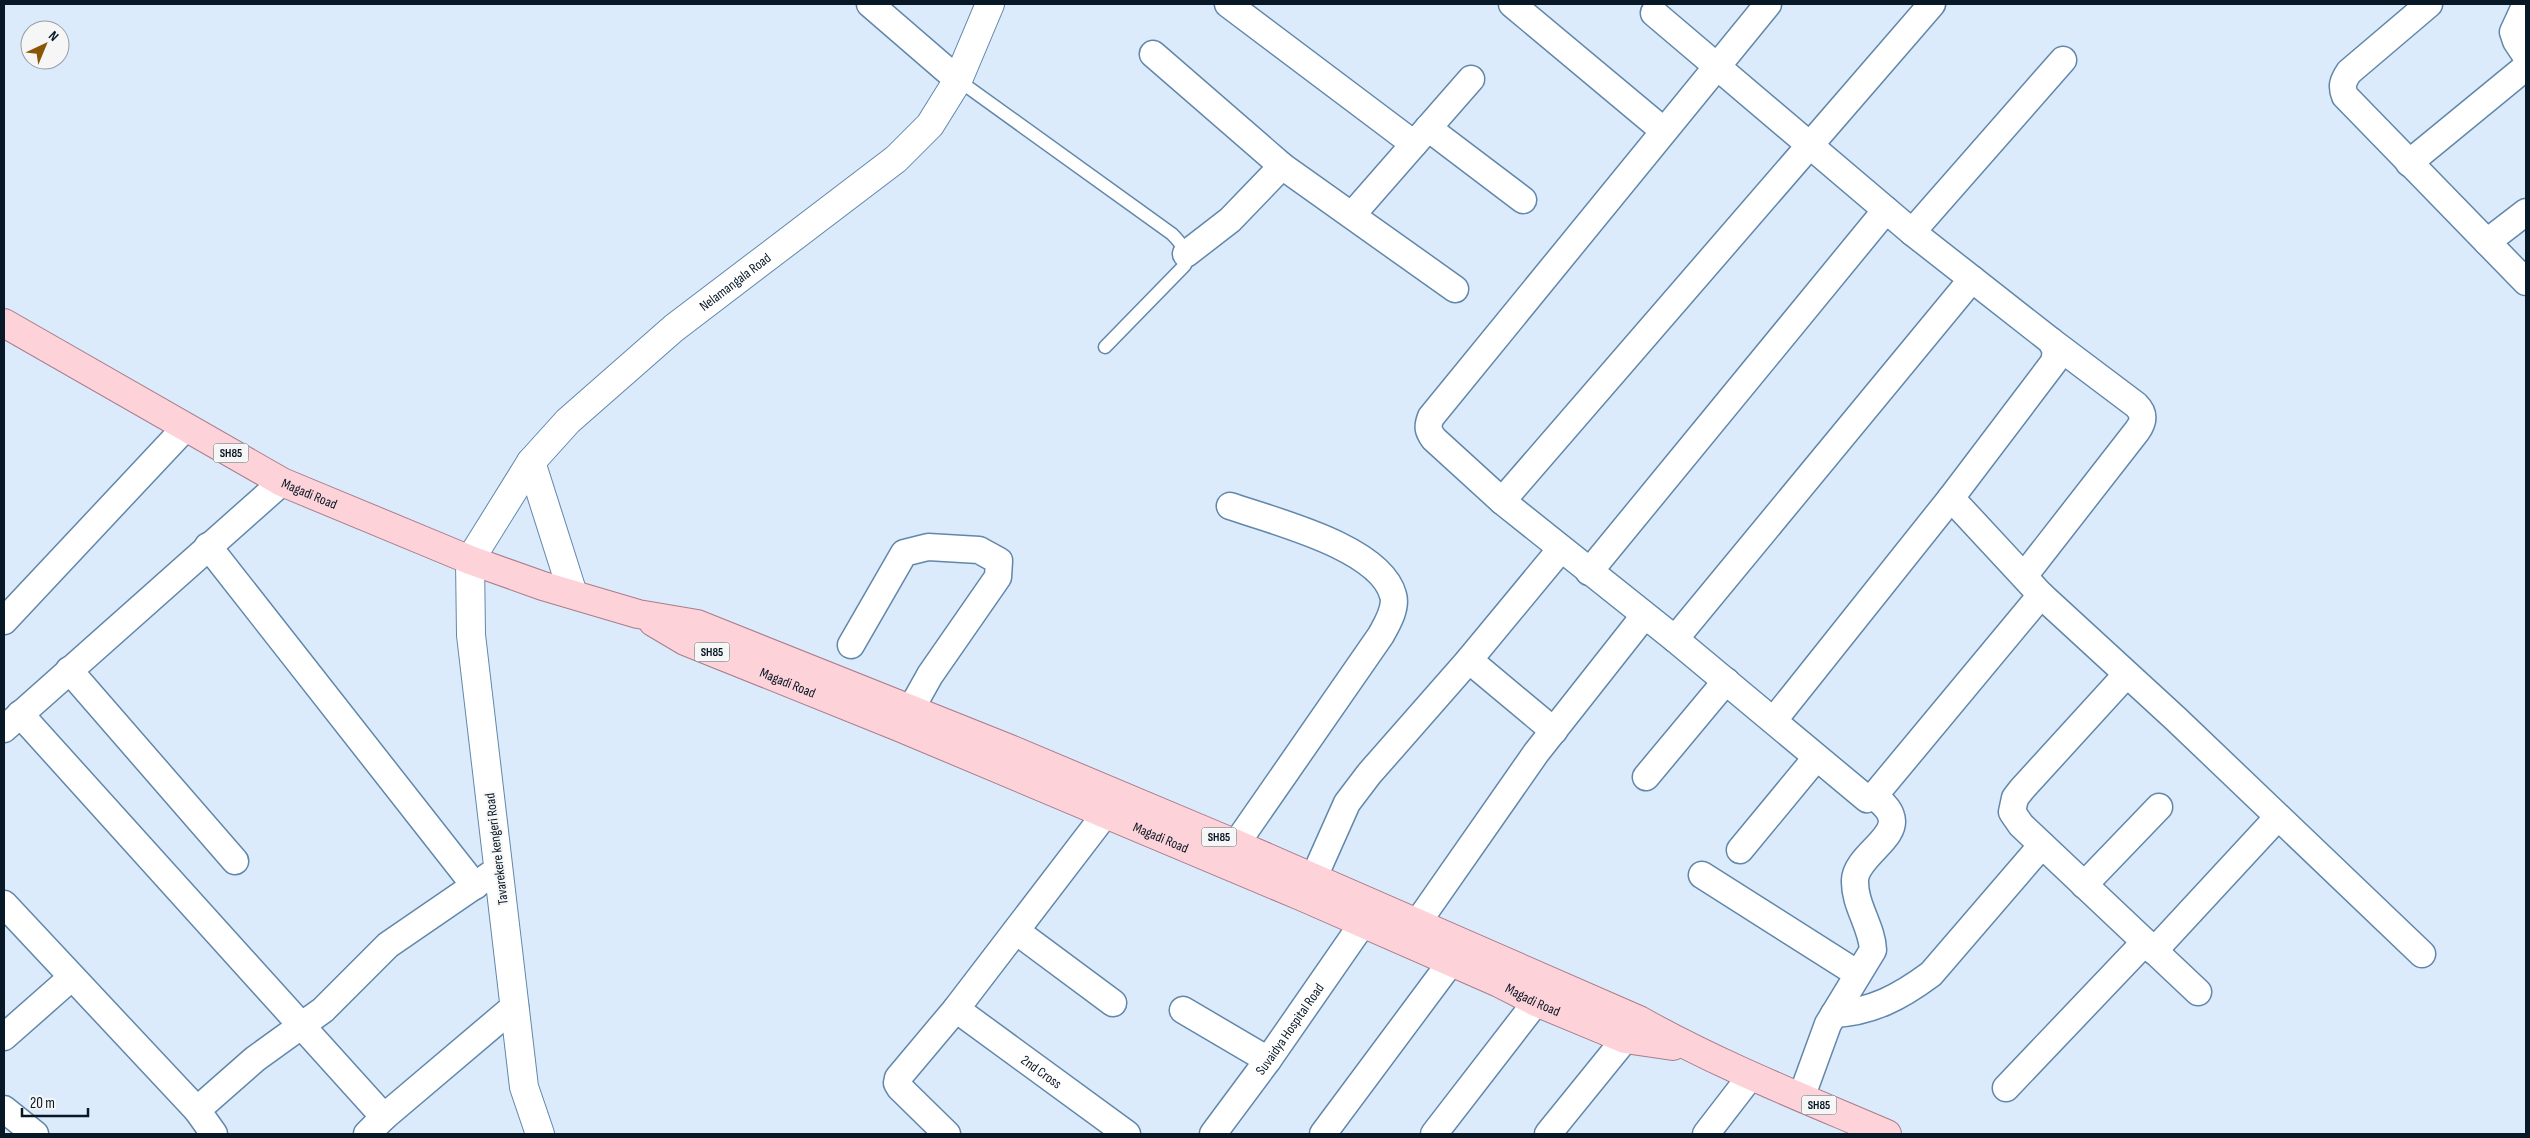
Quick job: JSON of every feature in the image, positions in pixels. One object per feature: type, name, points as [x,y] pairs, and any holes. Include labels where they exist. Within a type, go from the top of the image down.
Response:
[{"type":"main road","name":"Nelamangala Road","points":[[470,560],[531,462],[568,421],[674,328],[896,159],[930,125],[958,80],[983,7]]},
{"type":"main road","name":"Magadi Road","points":[[4,323],[282,482],[470,560],[638,614],[686,641],[911,709],[1418,922],[1639,1020],[1690,1048],[1750,1077],[1887,1134]]},
{"type":"main road","points":[[531,462],[573,594]]},
{"type":"main road","name":"Tavarekere kengeri Road","points":[[470,560],[471,635],[524,1086],[535,1132]]},
{"type":"main road","name":"Magadi Road","points":[[792,674],[1106,813],[1363,922],[1536,1002],[1625,1039],[1690,1048]]},
{"type":"street","points":[[870,4],[958,80]]},
{"type":"street","points":[[1228,4],[1421,136],[1523,200]]},
{"type":"street","points":[[1512,4],[1664,131]]},
{"type":"street","points":[[1768,4],[1716,65],[1431,417],[1428,432],[1502,501],[1560,550],[1676,639],[1864,798],[1870,799],[1874,796],[2041,595]]},
{"type":"street","points":[[1502,501],[1932,4]]},
{"type":"street","points":[[2429,4],[2349,72],[2342,88],[2345,96],[2526,282]]},
{"type":"street","points":[[2526,4],[2513,32],[2514,37],[2526,56]]},
{"type":"street","points":[[1654,13],[1912,232],[2050,341],[2136,405],[2143,415],[2143,420],[2137,431],[2024,576]]},
{"type":"street","points":[[1153,54],[1282,166],[1455,289]]},
{"type":"street","points":[[1912,232],[2063,60]]},
{"type":"street","points":[[2409,163],[2526,67]]},
{"type":"street","points":[[1352,215],[1471,79]]},
{"type":"street","points":[[1186,254],[1230,220],[1282,166]]},
{"type":"street","points":[[1589,572],[1886,210]]},
{"type":"street","points":[[2487,242],[2526,212]]},
{"type":"street","points":[[1676,639],[1972,279]]},
{"type":"street","points":[[1774,720],[1951,498],[2046,375],[2054,362],[2056,352],[2050,341]]},
{"type":"street","points":[[4,621],[186,427]]},
{"type":"street","points":[[282,482],[12,721],[302,1024],[376,1126],[515,1006]]},
{"type":"street","points":[[1951,498],[2041,595],[2422,954]]},
{"type":"street","points":[[1230,506],[1336,543],[1364,558],[1383,575],[1394,596],[1391,616],[1381,635],[1236,844]]},
{"type":"street","points":[[208,546],[475,886]]},
{"type":"street","points":[[851,645],[904,553],[928,547],[979,550],[999,560],[998,577],[930,675],[911,709]]},
{"type":"street","points":[[1314,877],[1347,803],[1369,774],[1469,660],[1560,550]]},
{"type":"street","points":[[1418,922],[1554,731],[1644,616]]},
{"type":"street","points":[[1469,660],[1554,731]]},
{"type":"street","points":[[69,670],[235,861]]},
{"type":"street","points":[[2126,675],[2015,798],[2012,806],[2014,818],[2198,992]]},
{"type":"street","points":[[1646,777],[1726,681]]},
{"type":"street","points":[[1740,850],[1816,758]]},
{"type":"street","points":[[1801,1098],[1834,1014],[1873,950],[1873,940],[1857,896],[1855,878],[1858,867],[1891,829],[1892,820],[1888,810],[1874,796]]},
{"type":"street","points":[[2084,885],[2159,807]]},
{"type":"street","points":[[947,1134],[903,1092],[897,1082],[901,1074],[1016,932],[1106,813]]},
{"type":"street","points":[[2006,1088],[2278,817]]},
{"type":"street","points":[[1834,1014],[1868,1010],[1916,985],[1931,974],[2042,845]]},
{"type":"street","points":[[197,1110],[255,1058],[323,1010],[388,945],[499,869]]},
{"type":"street","points":[[1702,876],[1858,974]]},
{"type":"street","points":[[4,904],[197,1110],[214,1134]]},
{"type":"street","name":"Suvaidya Hospital Road","points":[[1213,1134],[1268,1060],[1363,922]]},
{"type":"street","points":[[1016,932],[1113,1004]]},
{"type":"street","points":[[1323,1134],[1451,962]]},
{"type":"street","points":[[4,1037],[72,977]]},
{"type":"street","points":[[1434,1134],[1536,1002]]},
{"type":"street","name":"2nd Cross","points":[[956,1008],[1127,1134]]},
{"type":"street","points":[[1183,1010],[1268,1060]]},
{"type":"street","points":[[1548,1134],[1625,1039]]},
{"type":"street","points":[[1706,1134],[1750,1077]]},
{"type":"street","points":[[4,1109],[35,1134]]},
{"type":"lane","points":[[958,80],[1172,234],[1181,244],[1186,254],[1185,265],[1105,347]]}]
